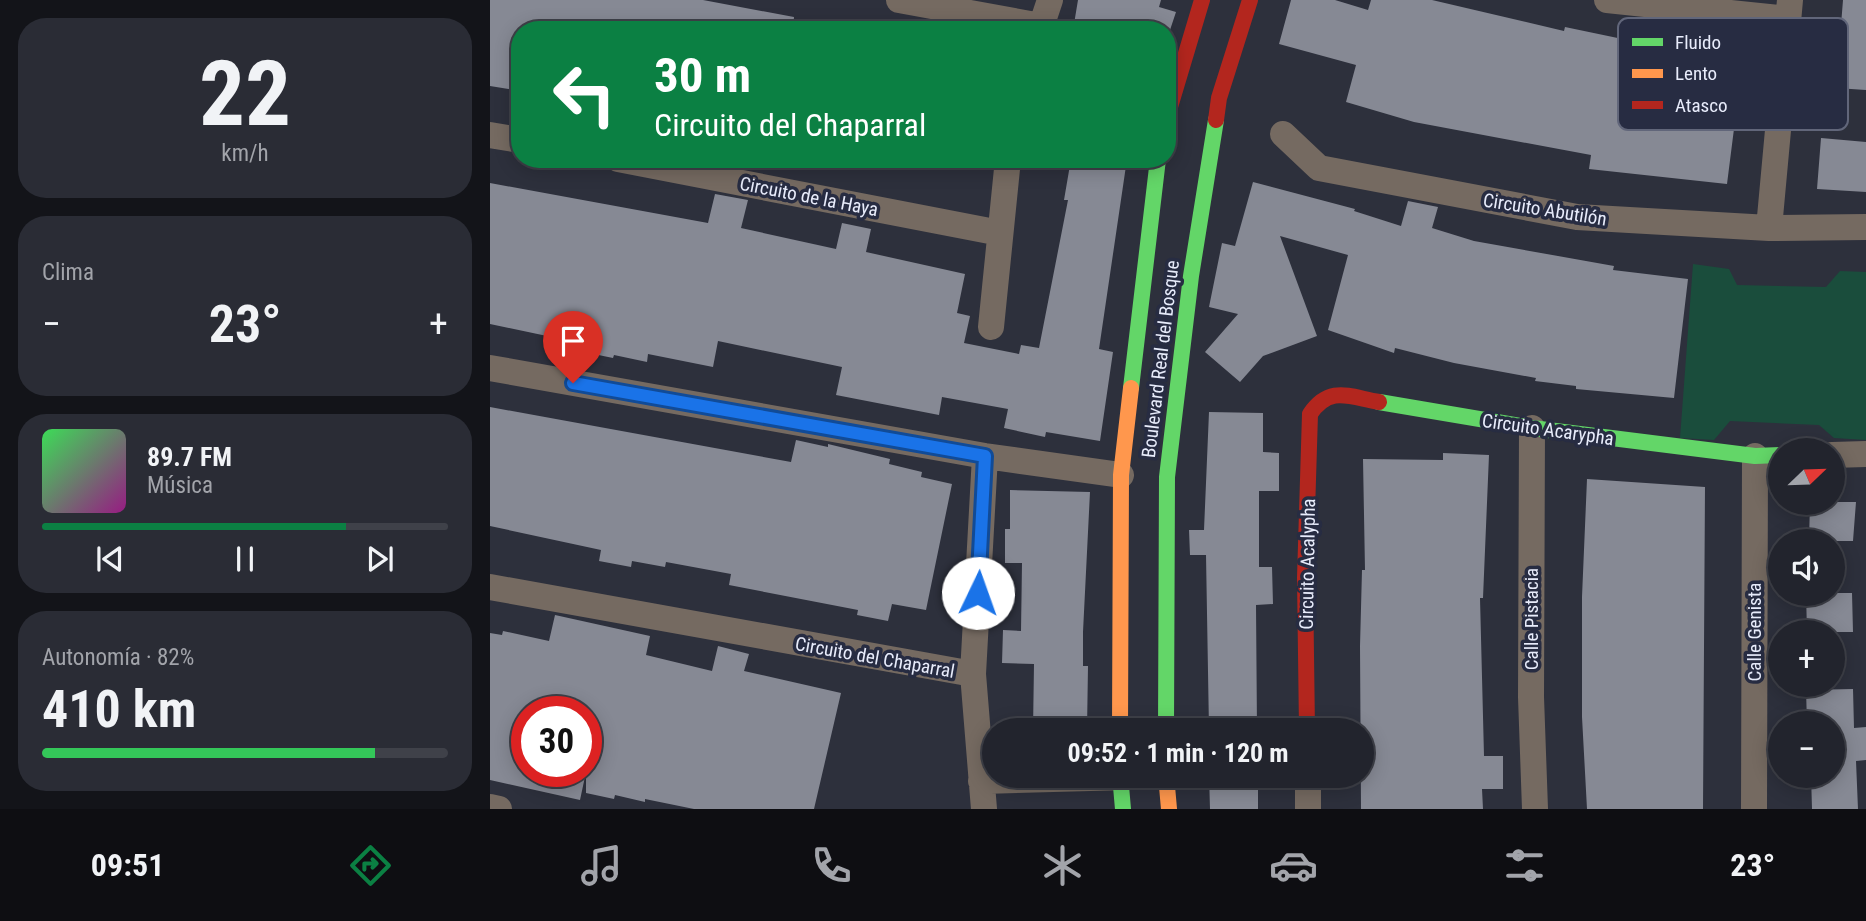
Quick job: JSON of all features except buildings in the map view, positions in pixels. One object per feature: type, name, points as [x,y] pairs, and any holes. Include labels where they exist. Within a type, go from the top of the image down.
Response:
[{"type":"street","points":[[899,0],[1006,21]]},
{"type":"street","points":[[1043,21],[1050,0]]},
{"type":"street","points":[[1176,87],[1202,0]]},
{"type":"street","name":"Boulevard Real del Bosque","points":[[1166,718],[1167,477],[1191,276],[1219,98],[1250,0]]},
{"type":"street","points":[[1607,0],[1789,10]]},
{"type":"street","points":[[1769,228],[1778,130]]},
{"type":"street","name":"Circuito Abutilón","points":[[1283,134],[1318,168],[1577,217],[1769,228],[1866,227]]},
{"type":"street","points":[[490,135],[511,138]]},
{"type":"street","name":"Circuito de la Haya","points":[[664,168],[1000,233]]},
{"type":"street","points":[[991,327],[1007,168]]},
{"type":"street","name":"Boulevard Real del Bosque","points":[[1120,718],[1121,475],[1157,168]]},
{"type":"street","points":[[490,368],[985,456],[1121,475]]},
{"type":"street","name":"Circuito Acarypha","points":[[1319,401],[1333,394],[1532,428],[1768,456]]},
{"type":"street","name":"Circuito Acalypha","points":[[1307,718],[1305,578],[1310,414],[1319,401]]},
{"type":"street","name":"Calle Pistacia","points":[[1532,428],[1531,697],[1535,809]]},
{"type":"street","points":[[1845,455],[1866,454]]},
{"type":"street","points":[[973,674],[985,456]]},
{"type":"street","name":"Calle Genista","points":[[1754,809],[1768,456]]},
{"type":"street","name":"Circuito del Chaparral","points":[[490,587],[973,674],[984,809]]},
{"type":"street","points":[[1122,788],[1123,809]]},
{"type":"street","points":[[1167,788],[1169,809]]},
{"type":"street","points":[[1308,788],[1308,809]]},
{"type":"street","points":[[490,807],[499,809]]},
{"type":"green space","points":[[1693,264],[1729,269],[1737,285],[1826,287],[1840,271],[1866,272],[1866,440],[1834,438],[1819,425],[1730,421],[1714,440],[1680,438]]},
{"type":"traffic: fast","points":[[1166,718],[1167,477],[1191,276],[1216,120]]},
{"type":"traffic: fast","points":[[1131,388],[1157,168]]},
{"type":"traffic: fast","points":[[1379,402],[1532,428],[1768,455]]},
{"type":"traffic: fast","points":[[1121,788],[1123,809]]},
{"type":"traffic: slow","points":[[1120,718],[1121,475],[1131,388]]},
{"type":"traffic: slow","points":[[1167,788],[1169,809]]},
{"type":"traffic: jam","points":[[1176,87],[1202,0]]},
{"type":"traffic: jam","points":[[1216,120],[1219,98],[1250,0]]},
{"type":"traffic: jam","points":[[1307,718],[1305,578],[1310,414],[1317,405],[1333,396],[1379,402]]},
{"type":"route","points":[[573,383],[985,456],[978,593]]}]
